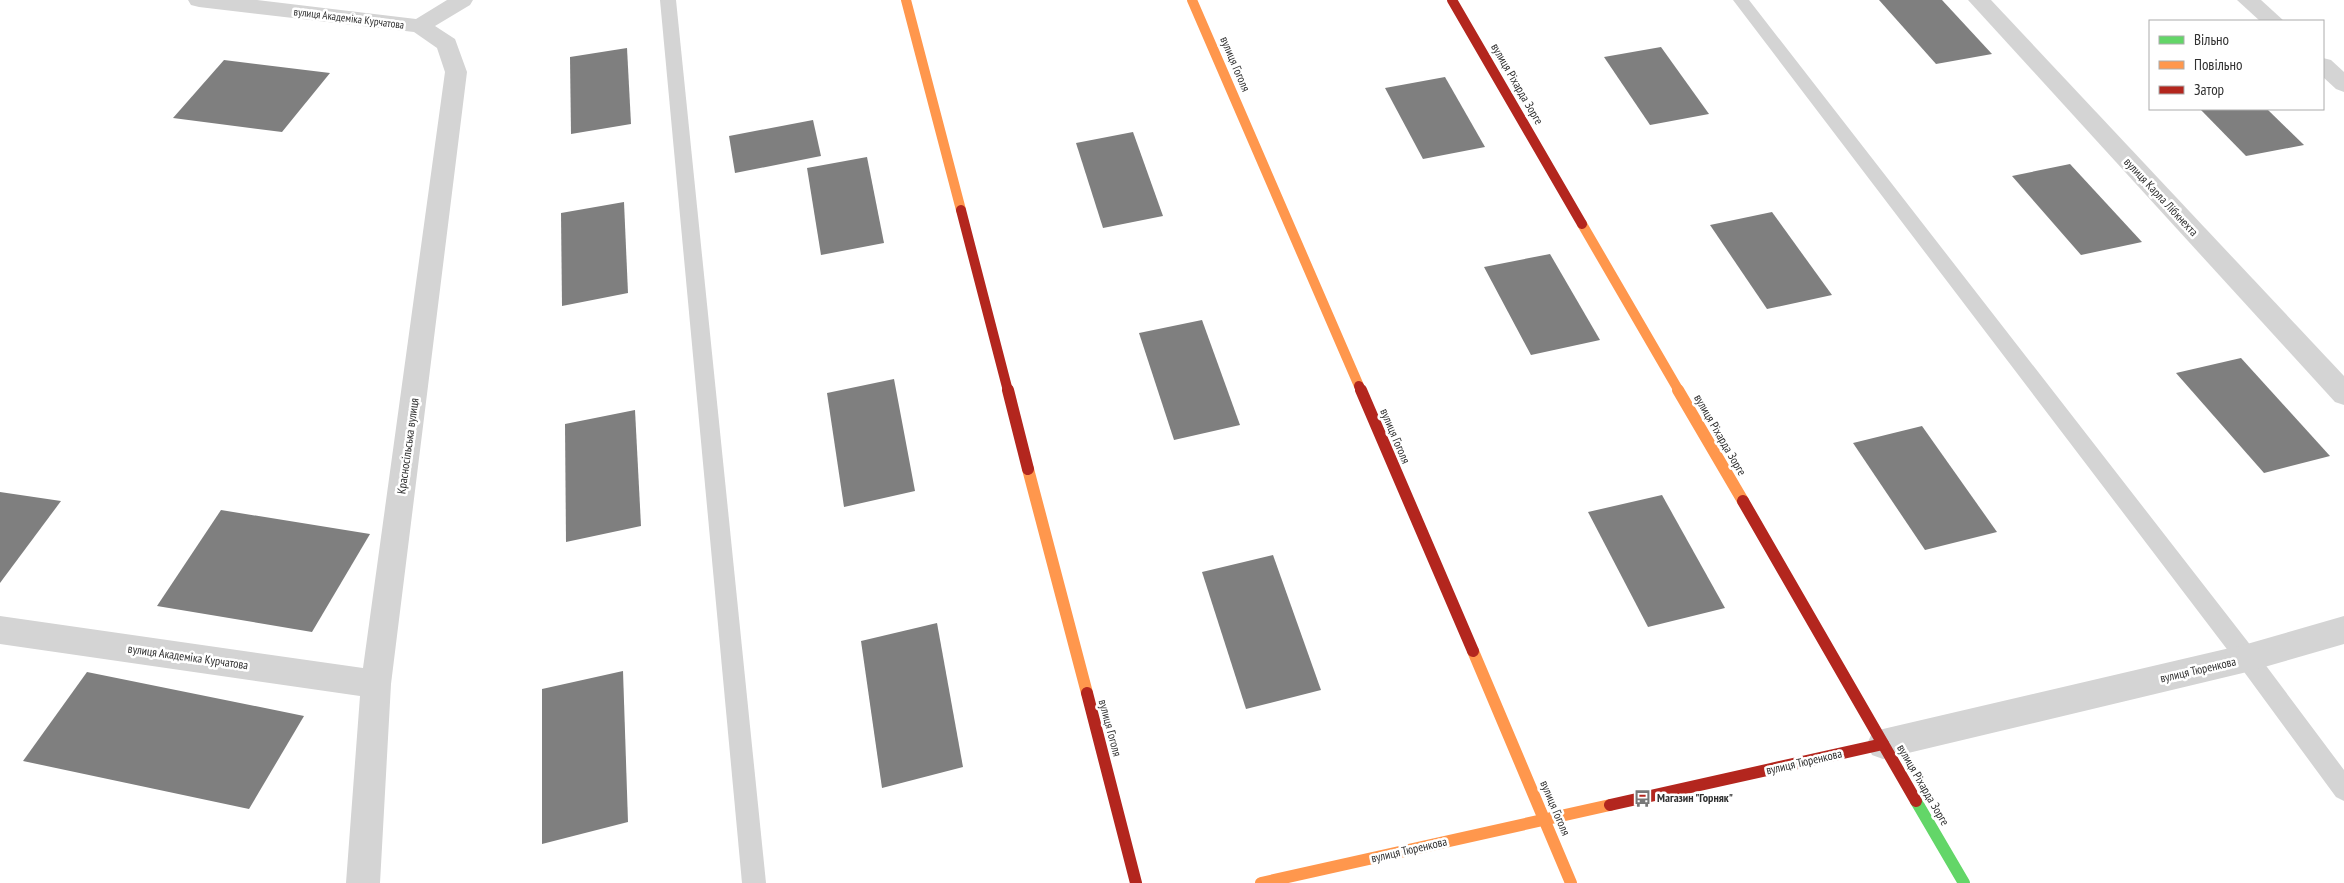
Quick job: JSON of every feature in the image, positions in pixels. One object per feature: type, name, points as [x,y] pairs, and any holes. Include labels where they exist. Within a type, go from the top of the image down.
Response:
[{"type":"street","name":"вулиця Академіка Курчатова","points":[[199,0],[420,26],[462,0]]},
{"type":"street","name":"вулиця Гоголя","points":[[906,0],[1136,883]]},
{"type":"street","name":"вулиця Гоголя","points":[[1192,0],[1546,820],[1571,883]]},
{"type":"street","name":"вулиця Ріхарда Зорге","points":[[1452,0],[1964,883]]},
{"type":"street","name":"вулиця Карла Лібкнехта","points":[[1979,0],[2344,394]]},
{"type":"street","points":[[2248,0],[2272,20]]},
{"type":"street","name":"Красносільська вулиця","points":[[363,883],[376,684],[456,72],[447,44],[420,26]]},
{"type":"street","points":[[2324,66],[2344,84]]},
{"type":"street","name":"вулиця Академіка Курчатова","points":[[0,630],[376,684]]},
{"type":"street","name":"вулиця Тюренкова","points":[[1261,883],[1883,744],[2247,658],[2344,630]]},
{"type":"lane","points":[[668,0],[754,883]]},
{"type":"lane","points":[[1741,0],[2247,658],[2344,789]]},
{"type":"building","points":[[1879,0],[1942,0],[1992,54],[1936,64]]},
{"type":"building","points":[[1661,47],[1709,114],[1650,125],[1604,57]]},
{"type":"building","points":[[627,48],[631,124],[571,134],[570,57]]},
{"type":"building","points":[[224,60],[330,73],[282,132],[173,118]]},
{"type":"building","points":[[1445,77],[1485,147],[1423,159],[1385,88]]},
{"type":"building","points":[[2201,110],[2268,110],[2304,145],[2246,156]]},
{"type":"building","points":[[813,120],[821,156],[735,173],[729,136]]},
{"type":"building","points":[[1133,132],[1163,216],[1103,228],[1076,143]]},
{"type":"building","points":[[867,157],[884,243],[821,255],[807,168]]},
{"type":"building","points":[[2070,164],[2142,242],[2081,255],[2012,176]]},
{"type":"building","points":[[624,202],[628,293],[562,306],[561,213]]},
{"type":"building","points":[[1772,212],[1832,295],[1767,309],[1710,225]]},
{"type":"building","points":[[1550,254],[1600,340],[1531,355],[1484,267]]},
{"type":"building","points":[[1202,320],[1240,425],[1174,440],[1139,333]]},
{"type":"building","points":[[2241,358],[2330,456],[2264,473],[2176,373]]},
{"type":"building","points":[[894,379],[915,491],[844,507],[827,393]]},
{"type":"building","points":[[635,410],[641,526],[566,542],[565,424]]},
{"type":"building","points":[[1922,426],[1997,532],[1925,550],[1853,443]]},
{"type":"building","points":[[0,492],[61,501],[0,583]]},
{"type":"building","points":[[1662,495],[1725,608],[1648,627],[1588,512]]},
{"type":"building","points":[[221,510],[370,534],[312,632],[157,606]]},
{"type":"building","points":[[1273,555],[1321,690],[1246,709],[1202,572]]},
{"type":"building","points":[[937,623],[963,767],[882,788],[861,641]]},
{"type":"building","points":[[623,671],[628,822],[542,844],[542,689]]},
{"type":"building","points":[[87,672],[304,716],[249,809],[23,761]]},
{"type":"traffic: fast","points":[[1916,801],[1964,883]]},
{"type":"traffic: slow","points":[[906,0],[961,210]]},
{"type":"traffic: slow","points":[[1192,0],[1359,386]]},
{"type":"traffic: slow","points":[[1582,224],[1743,501]]},
{"type":"traffic: slow","points":[[1028,469],[1087,693]]},
{"type":"traffic: slow","points":[[1473,651],[1571,883]]},
{"type":"traffic: slow","points":[[1261,883],[1610,805]]},
{"type":"traffic: jam","points":[[1452,0],[1582,224]]},
{"type":"traffic: jam","points":[[961,210],[1028,469]]},
{"type":"traffic: jam","points":[[1359,386],[1473,651]]},
{"type":"traffic: jam","points":[[1743,501],[1916,801]]},
{"type":"traffic: jam","points":[[1087,693],[1136,883]]},
{"type":"traffic: jam","points":[[1610,805],[1883,744]]},
{"type":"place","name":"Магазин \"Горняк\"","points":[[1643,798]]}]
